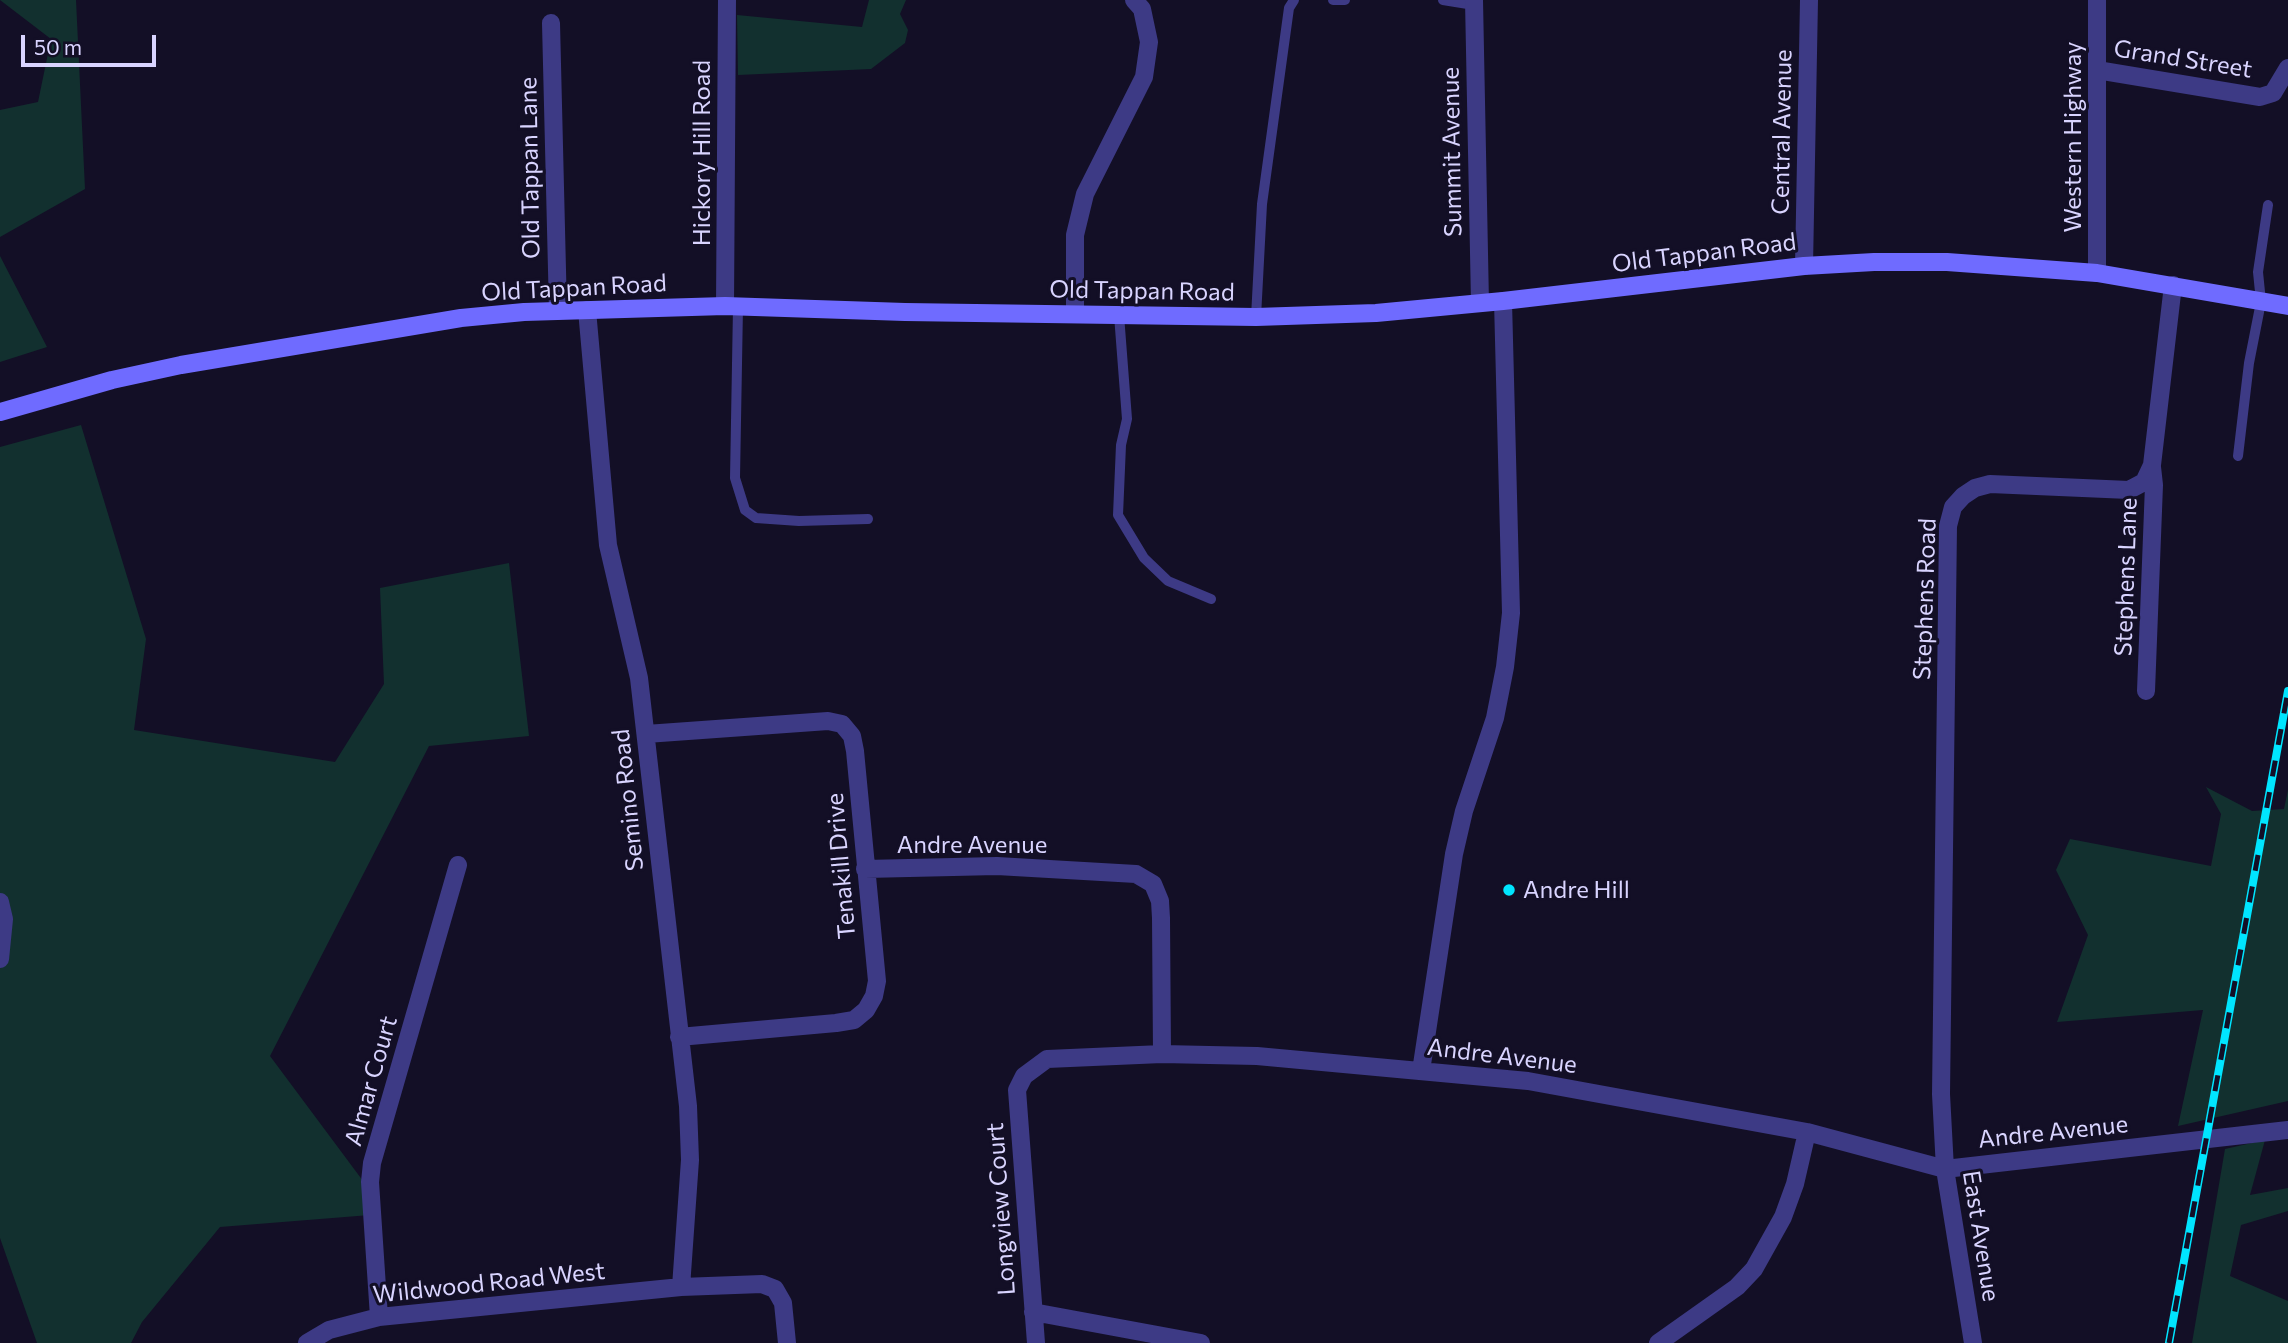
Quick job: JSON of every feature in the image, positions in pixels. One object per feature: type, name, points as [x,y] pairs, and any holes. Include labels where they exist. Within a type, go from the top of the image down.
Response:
[{"type":"main road","name":"Old Tappan Road","points":[[0,412],[112,380],[181,365],[461,318],[558,311],[732,307],[1256,317],[1376,313],[1804,266],[1947,262],[2097,273],[2288,306]]},
{"type":"street","name":"Hickory Hill Road","points":[[727,0],[732,307]]},
{"type":"street","points":[[1075,314],[1075,235],[1085,194],[1144,77],[1149,42],[1142,9],[1134,0]]},
{"type":"street","name":"Central Avenue","points":[[1804,266],[1809,0]]},
{"type":"street","name":"Western Highway","points":[[2097,0],[2097,273]]},
{"type":"street","name":"Summit Avenue","points":[[1474,2],[1480,303]]},
{"type":"street","name":"Old Tappan Lane","points":[[551,23],[558,311]]},
{"type":"street","name":"Grand Street","points":[[2097,69],[2259,97],[2273,93],[2288,68]]},
{"type":"street","points":[[2152,465],[2174,285]]},
{"type":"street","points":[[1421,1071],[1454,854],[1464,811],[1495,718],[1505,667],[1511,613],[1503,301]]},
{"type":"street","name":"Semino Road","points":[[587,310],[608,545],[639,678],[691,1160],[681,1287]]},
{"type":"street","name":"Stephens Lane","points":[[2146,691],[2154,485],[2152,465]]},
{"type":"street","name":"Stephens Road","points":[[1941,1094],[1948,526],[1953,507],[1975,488],[1990,484],[2129,490],[2144,482],[2152,465]]},
{"type":"street","name":"Tenakill Drive","points":[[646,734],[811,722],[842,724],[852,736],[855,751],[877,981],[874,996],[854,1020],[679,1037]]},
{"type":"street","name":"Almar Court","points":[[379,1317],[370,1182],[372,1163],[458,865]]},
{"type":"street","name":"Andre Avenue","points":[[865,869],[1011,867],[1136,874],[1153,884],[1160,901],[1161,918],[1162,1054],[1257,1056],[1528,1081],[1807,1132],[1945,1169],[2288,1130]]},
{"type":"street","points":[[0,902],[4,919],[0,959]]},
{"type":"street","name":"Longview Court","points":[[1162,1054],[1055,1058],[1034,1066],[1024,1076],[1017,1090],[1033,1312],[1122,1337],[1201,1343]]},
{"type":"street","name":"East Avenue","points":[[1941,1094],[1945,1169],[1973,1343]]},
{"type":"street","points":[[1658,1343],[1737,1287],[1754,1269],[1783,1217],[1795,1184],[1807,1132]]},
{"type":"street","name":"Wildwood Road West","points":[[307,1343],[329,1330],[379,1317],[681,1287],[762,1284],[775,1289],[783,1303],[787,1343]]},
{"type":"street","points":[[1033,1312],[1036,1343]]},
{"type":"lane","points":[[1256,317],[1262,204],[1289,8],[1294,0]]},
{"type":"lane","points":[[1333,0],[1345,0]]},
{"type":"lane","points":[[1443,0],[1474,2]]},
{"type":"lane","points":[[2238,456],[2249,363],[2261,302],[2258,272],[2268,205]]},
{"type":"lane","points":[[732,307],[735,478],[739,499],[745,510],[757,518],[799,521],[868,519]]},
{"type":"lane","points":[[1119,315],[1127,419],[1121,445],[1118,515],[1144,558],[1168,581],[1211,599]]},
{"type":"green space","points":[[0,0],[76,0],[85,189],[0,237],[0,110],[38,102],[51,39]]},
{"type":"green space","points":[[869,0],[906,0],[900,14],[908,30],[905,43],[871,69],[738,75],[737,15],[862,27]]},
{"type":"green space","points":[[0,256],[47,347],[0,362]]},
{"type":"green space","points":[[81,425],[146,639],[134,730],[335,762],[384,684],[380,588],[509,563],[529,736],[429,746],[270,1056],[369,1189],[370,1215],[220,1227],[142,1322],[131,1343],[37,1343],[0,1238],[0,447]]},
{"type":"green space","points":[[2206,787],[2252,811],[2284,809],[2288,790],[2288,1101],[2178,1126],[2203,1010],[2057,1022],[2088,935],[2056,870],[2070,839],[2211,866],[2221,814]]},
{"type":"green space","points":[[2265,1140],[2250,1195],[2288,1188],[2288,1211],[2241,1225],[2230,1276],[2288,1301],[2288,1343],[2192,1343],[2225,1149]]},
{"type":"railway","points":[[2169,1343],[2288,691]]},
{"type":"place","name":"Andre Hill","points":[[1509,890]]}]
